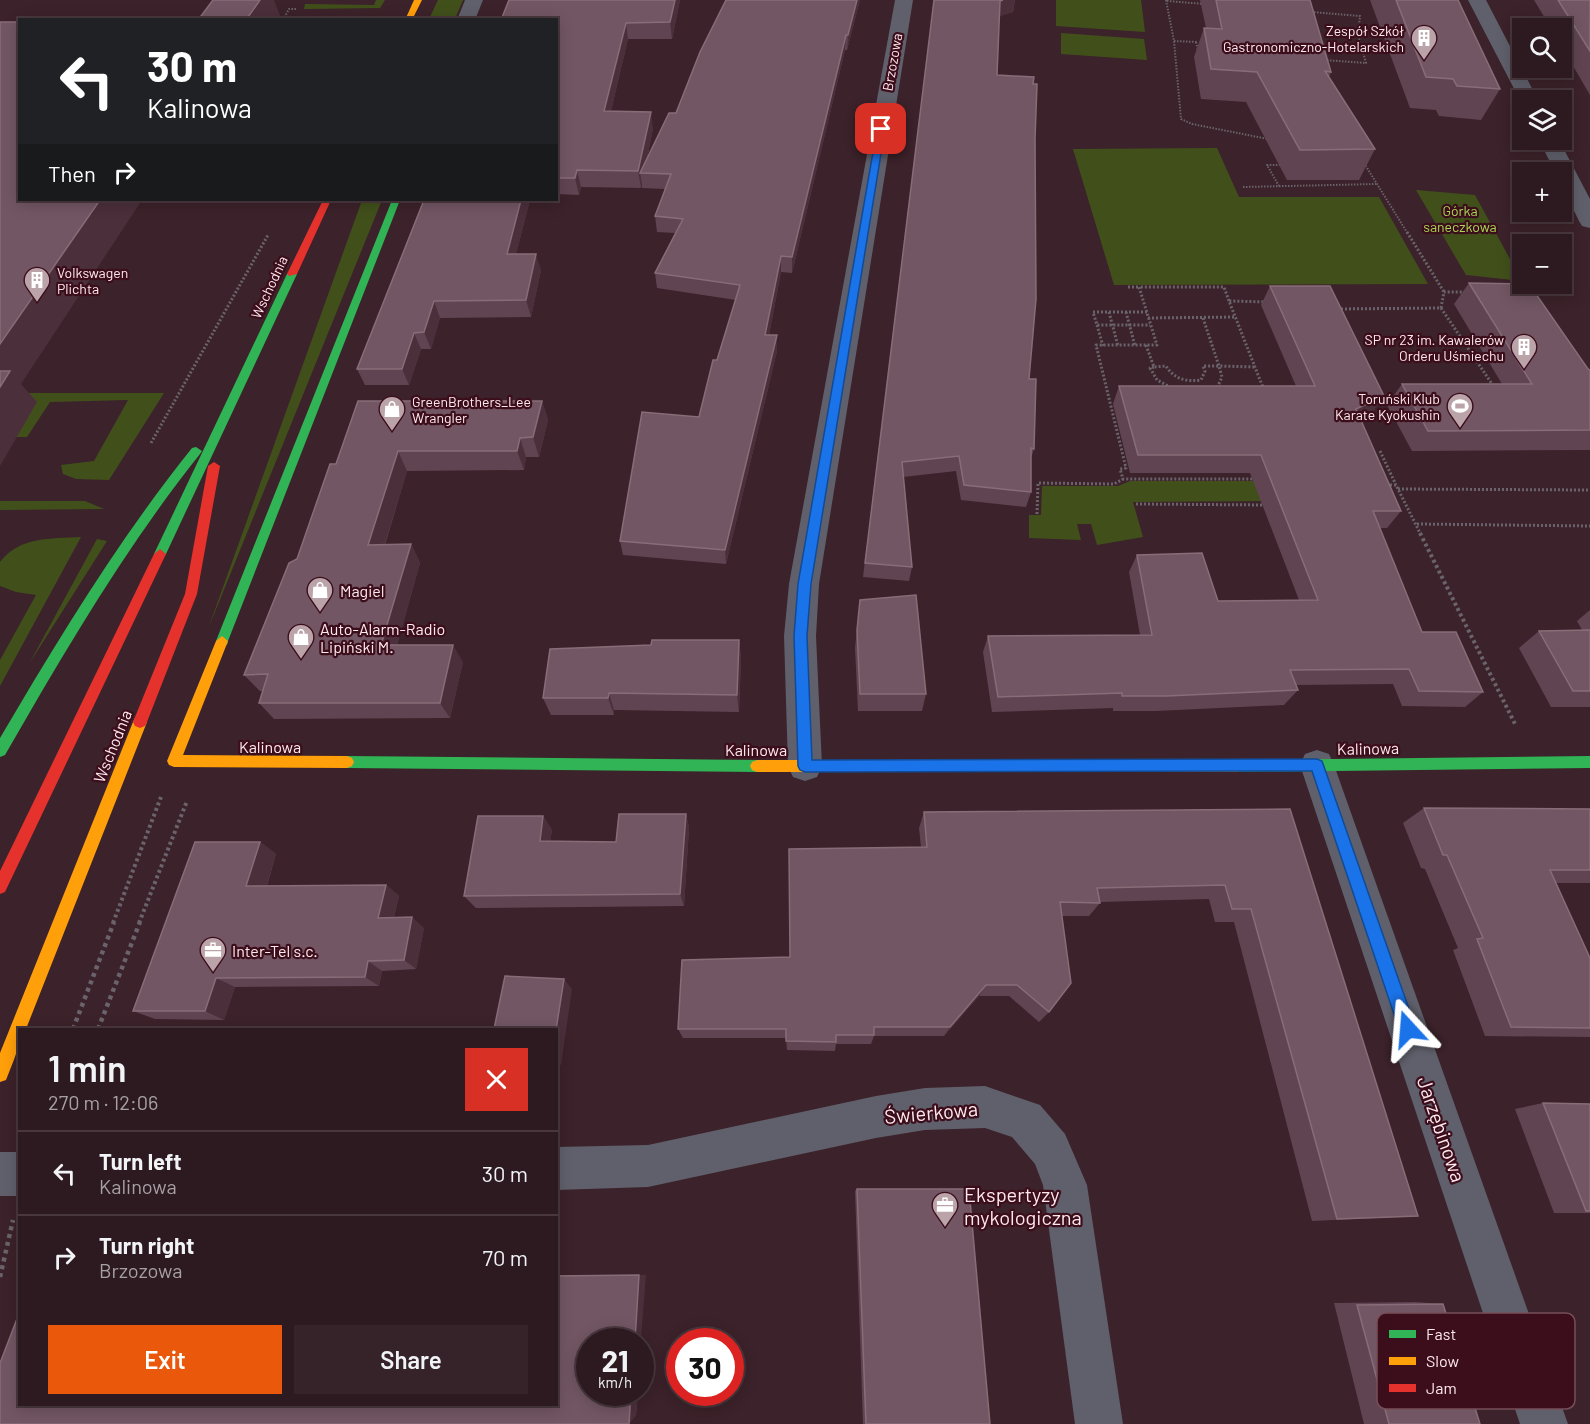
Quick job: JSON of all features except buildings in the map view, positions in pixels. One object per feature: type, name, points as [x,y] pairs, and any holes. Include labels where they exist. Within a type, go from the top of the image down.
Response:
[{"type":"street","points":[[409,18],[418,0]]},
{"type":"street","points":[[467,18],[474,0]]},
{"type":"street","name":"Brzozowa","points":[[805,766],[800,636],[804,584],[904,0]]},
{"type":"street","points":[[1478,0],[1524,90]]},
{"type":"street","points":[[1554,150],[1590,221]]},
{"type":"street","name":"Wschodnia","points":[[0,887],[327,201]]},
{"type":"street","points":[[174,761],[396,201]]},
{"type":"street","name":"Wschodnia","points":[[0,751],[95,588],[124,544],[158,494],[222,420]]},
{"type":"street","name":"Wschodnia","points":[[18,1028],[191,594],[222,420]]},
{"type":"street","name":"Kalinowa","points":[[174,761],[805,766],[1590,762]]},
{"type":"street","name":"Jarzębinowa","points":[[1317,765],[1506,1313]]},
{"type":"street","name":"Wschodnia","points":[[0,906],[21,847]]},
{"type":"street","name":"Wschodnia","points":[[0,1074],[18,1029]]},
{"type":"street","name":"Świerkowa","points":[[558,1169],[648,1166],[876,1117],[925,1109],[985,1107],[1025,1120],[1050,1149],[1065,1185],[1099,1424]]},
{"type":"street","points":[[0,1174],[17,1194]]},
{"type":"street","name":"Jarzębinowa","points":[[1539,1409],[1544,1424]]},
{"type":"path","points":[[1214,5],[1166,1],[1174,41],[1181,119],[1192,124],[1271,140]]},
{"type":"path","points":[[284,18],[289,9],[296,9]]},
{"type":"path","points":[[1304,12],[1360,16],[1358,35],[1366,63],[1318,60]]},
{"type":"path","points":[[1174,41],[1205,42]]},
{"type":"path","points":[[1196,42],[1199,52]]},
{"type":"path","points":[[1361,158],[1444,292],[1442,308],[1493,387]]},
{"type":"path","points":[[1279,187],[1267,165],[1287,165]]},
{"type":"path","points":[[1316,180],[1319,186]]},
{"type":"path","points":[[1243,187],[1376,184]]},
{"type":"path","points":[[1128,287],[1224,287],[1265,394]]},
{"type":"path","points":[[1124,479],[1120,469],[1126,468],[1096,345],[1157,345],[1139,287]]},
{"type":"path","points":[[1444,292],[1466,292]]},
{"type":"path","points":[[1229,302],[1277,302]]},
{"type":"path","points":[[1329,309],[1442,308]]},
{"type":"path","points":[[1103,346],[1093,312],[1147,312]]},
{"type":"path","points":[[1109,312],[1118,346]]},
{"type":"path","points":[[1126,312],[1135,345]]},
{"type":"path","points":[[1148,318],[1236,317]]},
{"type":"path","points":[[1203,318],[1222,372],[1221,385],[1213,390]]},
{"type":"path","points":[[1097,325],[1150,325]]},
{"type":"path","points":[[1146,345],[1154,367]]},
{"type":"path","points":[[1172,388],[1157,380],[1150,368],[1166,366],[1174,376],[1195,381],[1204,376],[1203,366],[1255,367]]},
{"type":"path","points":[[1109,403],[1118,403]]},
{"type":"path","points":[[1380,451],[1518,730]]},
{"type":"path","points":[[1037,514],[1038,483],[1114,484],[1124,479],[1258,479]]},
{"type":"path","points":[[1385,485],[1590,490]]},
{"type":"path","points":[[1136,504],[1270,504]]},
{"type":"path","points":[[1417,524],[1590,526]]},
{"type":"path","points":[[73,1028],[174,761]]},
{"type":"path","points":[[98,1028],[188,800]]},
{"type":"path","points":[[0,1277],[17,1194]]},
{"type":"green space","points":[[376,0],[385,0],[380,8],[304,9],[305,4],[374,5]]},
{"type":"green space","points":[[438,0],[463,0],[455,18],[429,18]]},
{"type":"green space","points":[[1056,0],[1141,0],[1145,32],[1056,26]]},
{"type":"green space","points":[[1061,33],[1144,39],[1147,60],[1061,54]]},
{"type":"green space","points":[[1217,148],[1239,197],[1379,197],[1428,284],[1114,285],[1073,149]]},
{"type":"green space","name":"Górka saneczkowa","points":[[1416,190],[1475,195],[1512,263],[1512,280],[1466,275]]},
{"type":"green space","points":[[362,201],[382,201],[208,629]]},
{"type":"green space","points":[[0,393],[164,393],[109,480],[76,479],[63,474],[61,465],[94,461],[128,400],[50,402],[27,437],[17,437]]},
{"type":"green space","points":[[1130,481],[1281,481],[1288,501],[1133,502],[1143,537],[1097,545],[1091,524],[1077,524],[1081,540],[1029,538],[1029,515],[1041,515],[1042,486],[1118,486]]},
{"type":"green space","points":[[0,501],[85,501],[104,509],[0,510]]},
{"type":"green space","points":[[81,537],[0,686],[0,660],[36,595],[16,592],[0,586],[0,562],[17,547],[27,543],[37,540]]},
{"type":"green space","points":[[97,539],[107,541],[29,664]]},
{"type":"traffic: fast","points":[[222,641],[396,201]]},
{"type":"traffic: fast","points":[[160,554],[292,274]]},
{"type":"traffic: fast","points":[[0,751],[116,559],[141,522],[196,451]]},
{"type":"traffic: fast","points":[[347,762],[757,766]]},
{"type":"traffic: fast","points":[[1237,766],[1590,762]]},
{"type":"traffic: slow","points":[[409,18],[418,0]]},
{"type":"traffic: slow","points":[[222,641],[174,761],[347,762]]},
{"type":"traffic: slow","points":[[18,1028],[140,722]]},
{"type":"traffic: slow","points":[[757,766],[1237,766]]},
{"type":"traffic: slow","points":[[0,1074],[18,1029]]},
{"type":"traffic: jam","points":[[292,274],[327,201]]},
{"type":"traffic: jam","points":[[140,722],[191,594],[214,466]]},
{"type":"traffic: jam","points":[[0,887],[160,554]]},
{"type":"place","name":"Zespół Szkół Gastronomiczno-Hotelarskich","points":[[1424,61]]},
{"type":"place","name":"Volkswagen Plichta","points":[[37,303]]},
{"type":"place","name":"SP nr 23 im. Kawalerów Orderu Uśmiechu","points":[[1524,370]]},
{"type":"place","name":"Toruński Klub Karate Kyokushin","points":[[1460,429]]},
{"type":"place","name":"GreenBrothers_Lee Wrangler","points":[[392,432]]},
{"type":"place","name":"Magiel","points":[[320,613]]},
{"type":"place","name":"Auto-Alarm-Radio Lipiński M.","points":[[301,660]]},
{"type":"place","name":"Inter-Tel s.c.","points":[[213,973]]},
{"type":"place","name":"Ekspertyzy mykologiczna","points":[[945,1228]]},
{"type":"route","points":[[881,129],[804,584],[800,636],[805,766],[1317,765],[1408,1029]]}]
